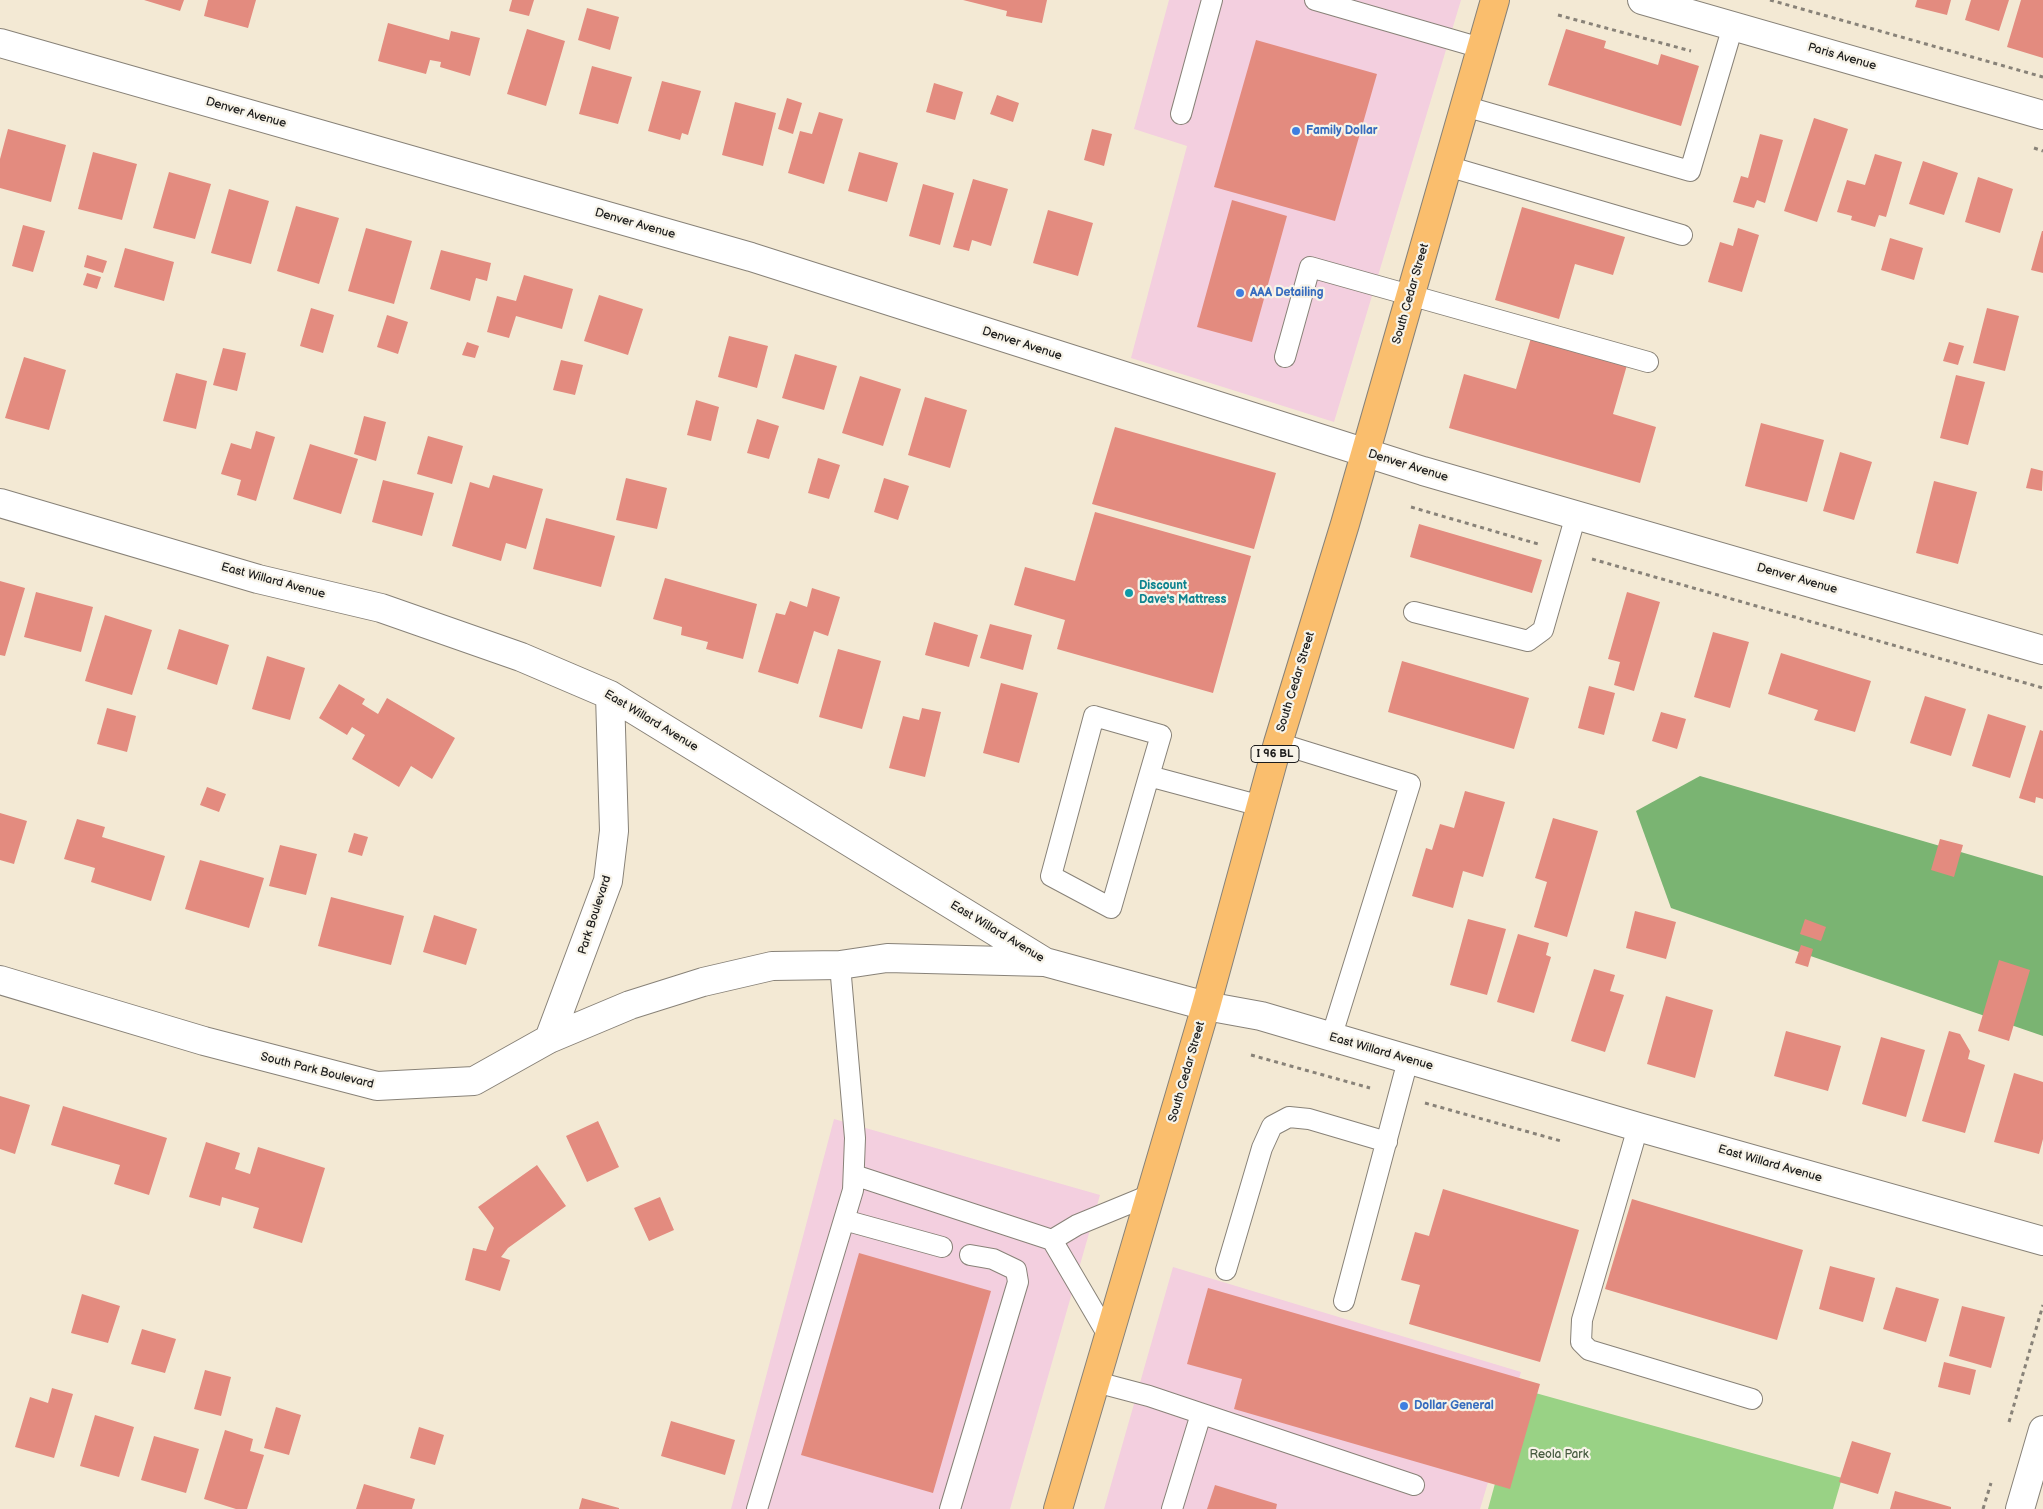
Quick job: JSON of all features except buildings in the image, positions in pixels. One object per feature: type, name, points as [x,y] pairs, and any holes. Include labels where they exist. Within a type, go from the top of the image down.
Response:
[{"type":"main road","name":"South Cedar Street","points":[[1058,1509],[1206,1006],[1278,743],[1365,453],[1495,0]]},
{"type":"street","name":"Paris Avenue","points":[[1645,0],[2043,115]]},
{"type":"street","name":"Denver Avenue","points":[[0,43],[751,257],[1365,453],[2043,650]]},
{"type":"street","name":"East Willard Avenue","points":[[0,504],[258,579],[381,608],[521,657],[610,695],[1045,962],[1206,1006],[1261,1016],[1638,1128],[2043,1241]]},
{"type":"street","name":"Park Boulevard","points":[[550,1039],[608,881],[614,831],[610,695]]},
{"type":"street","points":[[840,965],[887,958],[1045,962]]},
{"type":"street","name":"South Park Boulevard","points":[[0,980],[204,1042],[376,1086],[474,1081],[550,1039],[630,1005],[703,982],[772,966],[840,965]]},
{"type":"street","points":[[2020,1509],[2043,1430]]},
{"type":"lane","points":[[1181,114],[1212,0]]},
{"type":"lane","points":[[1315,0],[1481,48]]},
{"type":"lane","points":[[1464,106],[1690,171],[1733,26]]},
{"type":"lane","points":[[1447,166],[1682,235]]},
{"type":"lane","points":[[1285,357],[1310,267],[1648,362]]},
{"type":"lane","points":[[1414,612],[1528,642],[1543,630],[1576,515]]},
{"type":"lane","points":[[1094,716],[1161,735],[1149,776],[1111,908],[1051,876],[1094,716]]},
{"type":"lane","points":[[1278,743],[1410,784],[1331,1038]]},
{"type":"lane","points":[[1149,776],[1261,806]]},
{"type":"lane","points":[[758,1509],[854,1190],[855,1138],[840,965]]},
{"type":"lane","points":[[1344,1301],[1408,1060]]},
{"type":"lane","points":[[1226,1270],[1262,1148],[1272,1126],[1289,1117],[1309,1118],[1387,1142]]},
{"type":"lane","points":[[1638,1128],[1582,1320],[1581,1342],[1588,1350],[1752,1399]]},
{"type":"lane","points":[[854,1175],[1052,1240],[1109,1337]]},
{"type":"lane","points":[[1052,1240],[1077,1225],[1150,1195]]},
{"type":"lane","points":[[844,1220],[942,1247]]},
{"type":"lane","points":[[950,1509],[1018,1282],[1016,1270],[993,1259],[970,1255]]},
{"type":"lane","points":[[1096,1382],[1201,1414],[1414,1485]]},
{"type":"lane","points":[[1172,1509],[1201,1414]]},
{"type":"path","points":[[1770,0],[2043,77]]},
{"type":"path","points":[[1411,507],[2043,688]]},
{"type":"path","points":[[2008,1426],[2043,1305]]},
{"type":"path","points":[[1983,1509],[1991,1481]]},
{"type":"shaded area","points":[[1169,0],[1461,0],[1334,422],[1131,358],[1187,146],[1134,129]]},
{"type":"shaded area","points":[[834,1119],[1100,1195],[1010,1509],[731,1509]]},
{"type":"shaded area","points":[[1173,1267],[1521,1372],[1480,1509],[1104,1509]]},
{"type":"green space","points":[[1700,776],[2043,876],[2043,1036],[1671,908],[1636,811]]},
{"type":"green space","name":"Reola Park","points":[[1521,1389],[1842,1478],[1833,1509],[1488,1509]]},
{"type":"place","name":"Family Dollar","points":[[1296,131]]},
{"type":"place","name":"AAA Detailing","points":[[1240,293]]},
{"type":"place","name":"Discount Dave's Mattress","points":[[1129,593]]},
{"type":"place","name":"Dollar General","points":[[1404,1406]]}]
